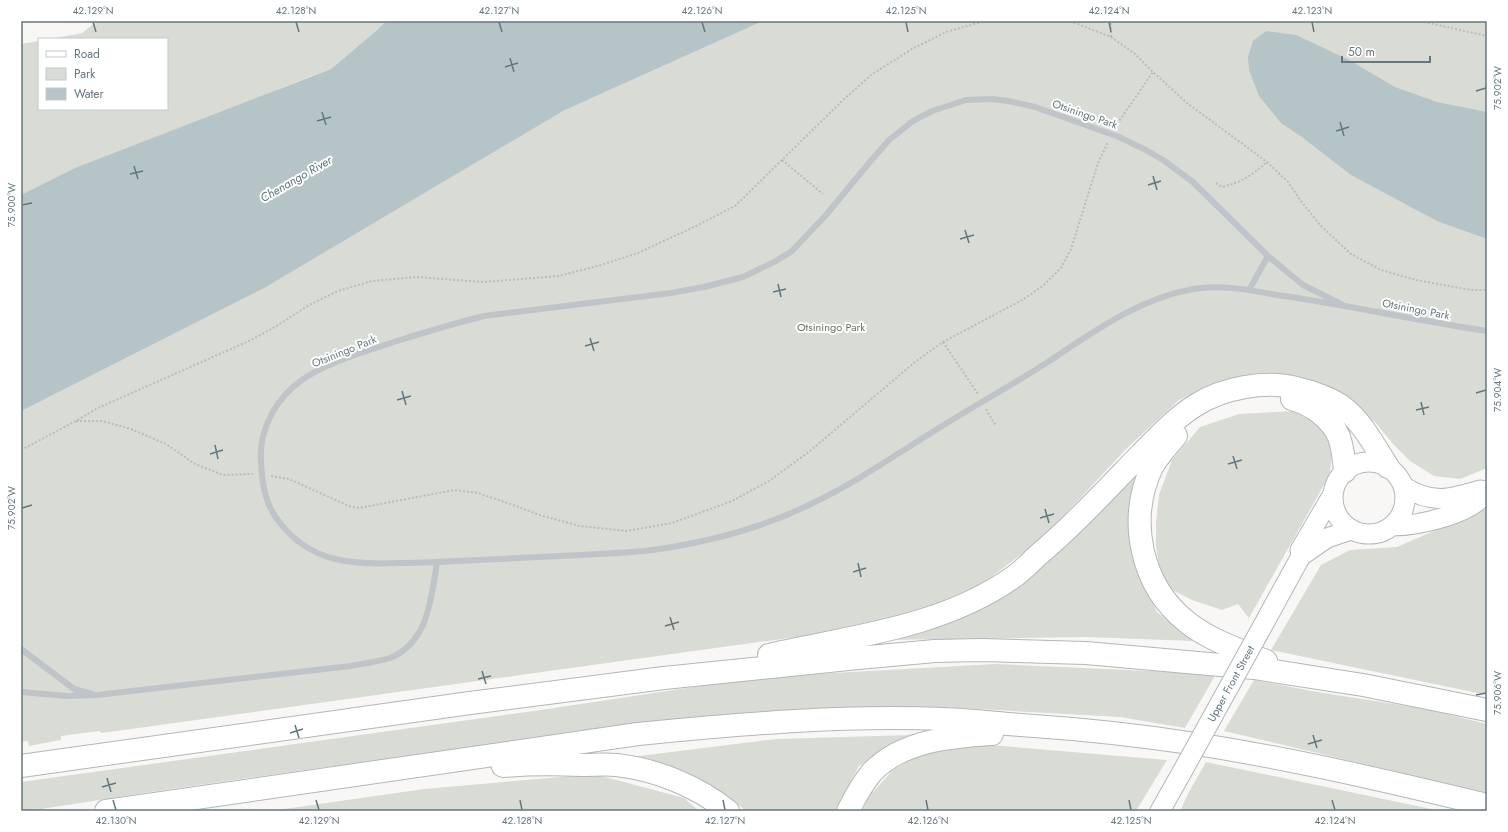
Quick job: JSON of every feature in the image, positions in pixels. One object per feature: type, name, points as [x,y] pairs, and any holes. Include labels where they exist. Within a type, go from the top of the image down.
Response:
[{"type":"highway","points":[[664,678],[863,636],[920,622],[978,599],[1012,578],[1054,542],[1172,422],[1196,404],[1217,394],[1253,386],[1272,384],[1312,392],[1343,406],[1356,419],[1388,467]]},
{"type":"highway","points":[[1303,675],[1234,648],[1201,632],[1172,609],[1162,596],[1152,578],[1144,558],[1140,539],[1139,521],[1142,502],[1152,467],[1168,446],[1191,422],[1217,407],[1232,402],[1266,397],[1293,399],[1317,411],[1334,429],[1339,437],[1344,454],[1345,471]]},
{"type":"highway","points":[[21,766],[470,703],[664,678],[935,651],[981,650],[1086,653],[1254,668],[1359,684],[1487,710]]},
{"type":"highway","points":[[106,811],[638,734],[726,726],[854,718],[937,719],[1068,728],[1161,739],[1244,752],[1343,771],[1487,805]]},
{"type":"highway","points":[[848,811],[858,790],[873,772],[891,757],[911,747],[939,739],[966,735],[1068,728]]},
{"type":"highway","points":[[354,774],[427,773],[547,764],[616,765],[650,772],[678,782],[715,801],[728,811]]},
{"type":"main road","points":[[1333,494],[1333,506],[1336,515],[1351,530],[1362,534],[1372,534],[1383,531],[1392,526],[1400,518],[1406,495],[1404,486],[1398,476],[1388,467],[1369,462],[1359,464],[1345,471]]},
{"type":"main road","name":"Upper Front Street","points":[[1301,556],[1300,550],[1333,494],[1337,481],[1345,471]]},
{"type":"main road","points":[[1404,486],[1420,495],[1440,499],[1460,497],[1487,489]]},
{"type":"main road","points":[[1392,526],[1423,523],[1452,514],[1470,506],[1484,497],[1487,489]]},
{"type":"main road","name":"Upper Front Street","points":[[1160,811],[1301,556],[1327,538],[1351,530]]},
{"type":"lane","name":"Otsiningo Park","points":[[1341,304],[1302,285],[1268,256],[1192,182],[1163,160],[1146,150],[1111,134],[1035,107],[992,99],[966,100],[932,111],[913,121],[889,140],[868,163],[826,215],[792,251],[776,261],[743,276],[704,287],[671,293],[478,317],[360,353],[327,366],[300,381],[280,400],[266,426],[260,453],[265,496],[280,523],[296,540],[324,556],[346,562],[374,564],[437,562],[630,552],[669,548],[738,532],[814,503],[864,476],[1126,312],[1160,298],[1196,288],[1229,288],[1248,290],[1341,304],[1457,327],[1487,331]]},
{"type":"lane","points":[[1248,290],[1268,256]]},
{"type":"lane","points":[[21,692],[67,696],[97,695],[350,666],[388,658],[401,653],[417,637],[426,620],[431,602],[437,562]]},
{"type":"lane","points":[[21,649],[74,689],[97,695]]},
{"type":"path","points":[[21,450],[76,422],[98,408],[251,340],[275,327],[309,305],[338,292],[365,283],[417,277],[483,282],[560,276],[638,253],[698,226],[735,206],[871,75],[912,49],[946,32],[985,21]]},
{"type":"path","points":[[1070,21],[1111,37],[1136,54],[1153,72],[1187,103],[1267,162],[1288,182],[1320,225],[1351,254],[1381,270],[1416,280],[1472,290],[1487,290]]},
{"type":"path","points":[[1111,21],[1111,37]]},
{"type":"path","points":[[1420,21],[1487,36]]},
{"type":"path","points":[[76,422],[102,421],[131,429],[166,444],[195,464],[223,475],[262,474],[289,479],[349,506],[359,508],[454,490],[478,493],[539,515],[580,526],[626,531],[672,524],[732,501],[769,481],[810,451],[915,362],[944,342],[1024,299],[1044,286],[1060,268],[1071,249],[1098,163],[1111,134],[1153,72]]},
{"type":"path","points":[[782,160],[823,194]]},
{"type":"path","points":[[1216,183],[1222,187],[1237,183],[1255,173],[1267,162]]},
{"type":"path","points":[[944,342],[982,401],[996,426]]},
{"type":"green space","points":[[97,21],[386,21],[331,69],[21,195],[21,44],[38,41],[38,110],[168,110],[168,38],[55,38],[82,33]]},
{"type":"green space","name":"Otsiningo Park","points":[[763,21],[1487,21],[1487,468],[1460,479],[1434,476],[1410,461],[1393,444],[1376,423],[1306,380],[1262,374],[1215,383],[1179,400],[1128,447],[1043,538],[982,584],[898,620],[810,635],[102,733],[99,731],[61,736],[61,740],[29,746],[28,741],[21,742],[21,407],[563,111]]},
{"type":"green space","points":[[1293,411],[1322,424],[1333,446],[1330,474],[1249,618],[1238,604],[1222,610],[1192,600],[1168,588],[1159,566],[1156,545],[1156,523],[1159,495],[1172,460],[1200,427],[1239,414]]},
{"type":"green space","points":[[1147,460],[1135,559],[1157,612],[1193,641],[1087,637],[888,640],[988,606],[1033,573]]},
{"type":"green space","points":[[1487,508],[1487,695],[1271,650],[1321,565],[1350,550],[1397,547]]},
{"type":"green space","points":[[995,664],[1216,674],[1185,728],[1120,717],[942,707],[806,709],[651,725],[318,768],[21,811],[21,782],[541,710],[760,677]]},
{"type":"green space","points":[[1254,680],[1317,692],[1426,709],[1487,724],[1487,793],[1224,731]]},
{"type":"green space","points":[[912,735],[859,766],[835,811],[746,811],[736,803],[677,770],[623,758],[777,739]]},
{"type":"green space","points":[[979,744],[1167,760],[1136,811],[862,811],[870,795],[893,770],[926,751]]},
{"type":"green space","points":[[1206,762],[1441,811],[1180,811]]},
{"type":"green space","points":[[594,774],[684,798],[699,811],[270,811],[424,789]]},
{"type":"water","name":"Chenango River","points":[[386,21],[763,21],[563,111],[264,288],[21,411],[21,195],[75,168],[331,69]]},
{"type":"water","points":[[1266,31],[1296,35],[1349,60],[1395,87],[1437,102],[1487,112],[1487,239],[1437,221],[1351,175],[1302,137],[1281,123],[1259,96],[1249,70],[1248,57],[1253,41]]}]
